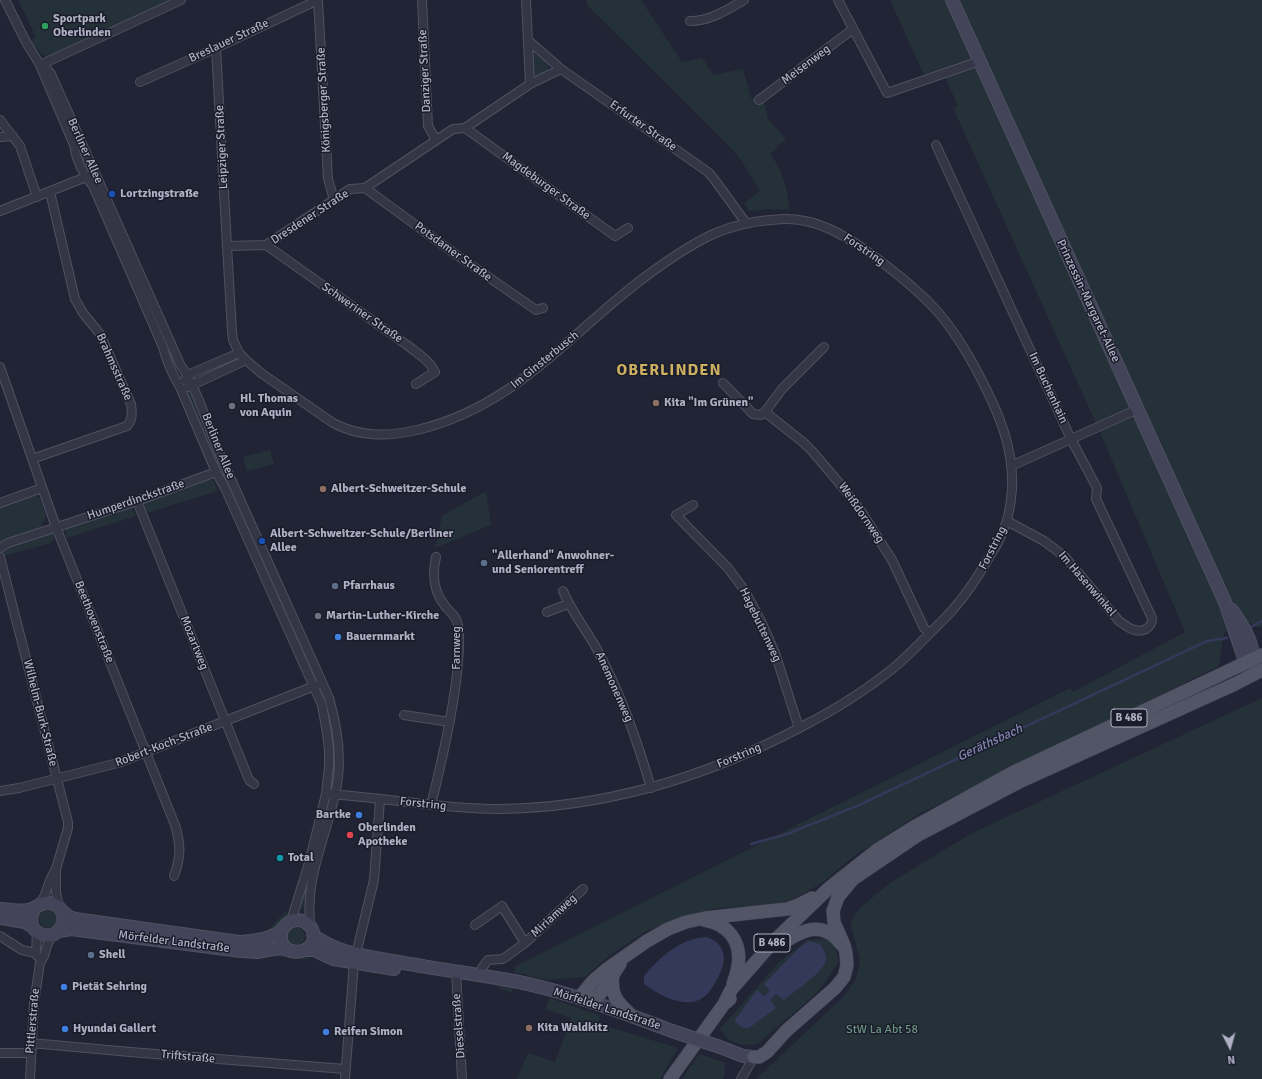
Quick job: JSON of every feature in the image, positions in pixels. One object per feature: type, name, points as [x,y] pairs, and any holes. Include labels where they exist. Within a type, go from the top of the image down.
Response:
[{"type":"main road","name":"Prinzessin-Margaret-Allee","points":[[952,0],[1225,602],[1253,659]]},
{"type":"main road","name":"Prinzessin-Margaret-Allee","points":[[1225,602],[1233,611],[1248,636],[1253,648],[1250,676]]},
{"type":"main road","points":[[1248,636],[1262,644]]},
{"type":"main road","name":"B 486","points":[[670,1079],[724,1004],[731,990],[774,941],[828,888],[877,850],[914,826],[956,802],[1014,772],[1253,659]]},
{"type":"main road","name":"B 486","points":[[724,1004],[736,994],[780,945],[812,914],[853,879],[918,835],[1021,781],[1262,670]]},
{"type":"main road","points":[[754,1057],[767,1052],[790,1028],[840,983],[846,971],[846,953],[834,922],[833,911],[838,897],[853,879]]},
{"type":"main road","points":[[579,998],[598,977],[635,949],[668,929],[694,920],[714,916],[787,909],[805,902],[828,888]]},
{"type":"main road","name":"Mörfelder Landstraße","points":[[0,908],[20,911],[37,907],[47,902],[51,903],[69,917],[75,919],[240,942],[262,939],[276,934],[282,930],[285,924],[291,921],[301,920],[307,923],[312,931],[331,946],[355,959],[390,969],[456,972]]},
{"type":"main road","points":[[35,929],[31,916],[37,907]]},
{"type":"main road","points":[[56,933],[64,921],[61,910]]},
{"type":"main road","name":"Mörfelder Landstraße","points":[[0,918],[25,922],[42,935],[74,929],[241,951],[257,952],[279,948],[296,952],[314,950],[333,959],[361,959],[370,957],[537,986],[631,1015],[743,1056],[754,1057]]},
{"type":"main road","points":[[694,920],[709,921],[725,928],[737,944],[739,956],[738,968],[731,990]]},
{"type":"main road","points":[[780,945],[796,934],[803,931],[816,929],[828,932],[833,936],[842,945],[846,953]]},
{"type":"main road","points":[[282,930],[282,942],[289,950]]},
{"type":"main road","points":[[306,950],[312,942],[312,931]]},
{"type":"main road","points":[[579,998],[596,998],[624,959],[635,949]]},
{"type":"main road","points":[[613,973],[611,985],[613,995],[619,1005],[631,1015]]},
{"type":"street","name":"Berliner Allee","points":[[5,0],[26,42],[40,65],[74,145],[75,153],[86,177],[93,186],[163,347],[173,375],[181,389],[216,472],[225,488],[323,711],[329,744],[329,766],[326,794],[310,892],[309,909],[312,931]]},
{"type":"street","points":[[40,65],[181,0]]},
{"type":"street","name":"Breslauer Straße","points":[[140,82],[318,0]]},
{"type":"street","name":"Königsberger Straße","points":[[318,0],[328,179],[334,200]]},
{"type":"street","name":"Danziger Straße","points":[[422,0],[428,126],[436,140]]},
{"type":"street","points":[[526,0],[530,84]]},
{"type":"street","points":[[690,21],[701,21],[711,18],[744,0]]},
{"type":"street","points":[[838,0],[887,93],[980,61]]},
{"type":"street","name":"Meisenweg","points":[[759,100],[853,29]]},
{"type":"street","name":"Erfurter Straße","points":[[529,41],[561,68],[708,172],[746,223]]},
{"type":"street","name":"Leipziger Straße","points":[[216,48],[227,246]]},
{"type":"street","name":"Berliner Allee","points":[[40,65],[46,68],[51,74],[180,364],[188,376],[257,539],[323,683],[333,713],[338,742],[339,768],[336,794],[309,863],[291,921]]},
{"type":"street","name":"Dresdener Straße","points":[[227,246],[266,245],[350,190],[365,188],[453,129],[465,128],[530,84],[561,68]]},
{"type":"street","points":[[0,120],[18,142],[37,197]]},
{"type":"street","name":"Magdeburger Straße","points":[[465,128],[615,236],[628,228]]},
{"type":"street","points":[[0,137],[13,136]]},
{"type":"street","name":"Im Buchenhain","points":[[936,145],[1071,439],[1097,488],[1096,499],[1152,618],[1152,623],[1147,628]]},
{"type":"street","points":[[0,211],[95,174]]},
{"type":"street","name":"Potsdamer Straße","points":[[365,188],[458,256],[536,310],[543,308]]},
{"type":"street","name":"Brahmsstraße","points":[[32,459],[126,426],[131,421],[132,417],[131,404],[100,334],[83,313],[75,299],[50,192]]},
{"type":"street","name":"Im Ginsterbusch","points":[[239,353],[261,373],[333,423],[350,431],[382,435],[410,432],[453,418],[507,390],[531,373],[640,280],[706,238],[746,223],[771,220],[795,220],[819,225],[839,234]]},
{"type":"street","name":"Forstring","points":[[326,794],[431,805],[493,809],[532,807],[601,799],[651,788],[732,760],[777,740],[836,708],[864,690],[896,665],[947,616],[963,598],[981,571],[1001,537],[1007,521],[1012,491],[1008,443],[1001,419],[976,369],[951,328],[933,307],[904,280],[869,252],[839,234]]},
{"type":"street","name":"Schweriner Straße","points":[[266,245],[427,360],[434,372],[416,384]]},
{"type":"street","points":[[181,389],[188,376],[239,353],[233,340],[227,246]]},
{"type":"street","points":[[765,412],[782,389],[824,347]]},
{"type":"street","points":[[181,389],[192,386],[246,360]]},
{"type":"street","name":"Beethovenstraße","points":[[0,367],[56,527],[175,825],[179,839],[180,854],[174,876]]},
{"type":"street","name":"Weißdornweg","points":[[723,383],[753,414],[761,415],[765,412],[804,443],[836,479],[859,508],[884,546],[903,582],[924,628],[930,633]]},
{"type":"street","points":[[1011,466],[1138,409]]},
{"type":"street","name":"Humperdinckstraße","points":[[56,527],[137,501],[216,472]]},
{"type":"street","points":[[0,503],[42,488]]},
{"type":"street","name":"Mozartweg","points":[[137,501],[225,722],[249,780],[254,784]]},
{"type":"street","name":"Hagebuttenweg","points":[[693,504],[676,515],[728,568],[744,591],[761,621],[775,653],[799,728]]},
{"type":"street","name":"Im Hasenwinkel","points":[[1007,521],[1054,547],[1064,556],[1118,621],[1137,631],[1147,628]]},
{"type":"street","points":[[0,548],[8,543],[56,527]]},
{"type":"street","name":"Wilhelm-Burk-Straße","points":[[0,557],[68,822],[68,828],[56,869],[44,897],[37,907]]},
{"type":"street","name":"Farnweg","points":[[431,805],[450,722],[458,663],[458,624],[456,618],[444,605],[436,591],[433,571],[436,557]]},
{"type":"street","name":"Anemonenweg","points":[[563,591],[568,604],[588,633],[616,688],[639,746],[651,788]]},
{"type":"street","points":[[547,612],[568,604]]},
{"type":"street","name":"Robert-Koch-Straße","points":[[0,791],[19,788],[118,764],[323,683]]},
{"type":"street","points":[[404,715],[450,722]]},
{"type":"street","points":[[345,1079],[355,959],[374,880],[380,800]]},
{"type":"street","name":"Wilhelm-Burk-Straße","points":[[56,869],[56,892],[61,910]]},
{"type":"street","name":"Miriamweg","points":[[480,976],[482,968],[488,960],[503,959],[525,943],[583,889]]},
{"type":"street","name":"Miriamweg","points":[[475,925],[502,906],[525,943]]},
{"type":"street","points":[[35,929],[36,953],[40,963]]},
{"type":"street","name":"Pittlerstraße","points":[[30,1079],[30,1053],[34,1003],[40,963],[48,943],[56,933]]},
{"type":"street","points":[[0,936],[22,950],[36,953]]},
{"type":"street","name":"Dieselstraße","points":[[456,972],[462,1079]]},
{"type":"street","name":"Triftstraße","points":[[31,1043],[345,1069]]},
{"type":"street","points":[[0,1053],[30,1053]]},
{"type":"street","points":[[741,1079],[754,1057]]},
{"type":"green space","points":[[18,0],[180,0],[50,60],[29,41],[36,37]]},
{"type":"green space","points":[[586,0],[641,0],[682,62],[702,58],[714,75],[743,69],[751,98],[761,96],[764,101],[768,119],[786,139],[770,154],[784,180],[790,210],[770,209],[749,211],[744,203],[760,191],[739,157],[587,5]]},
{"type":"green space","points":[[890,0],[1262,0],[1262,627],[1257,627],[1248,622],[1224,633],[1219,666],[921,813],[854,856],[823,882],[788,901],[768,905],[720,908],[683,916],[645,932],[611,954],[585,977],[546,980],[514,972],[516,966],[1070,688],[1073,692],[1185,632],[1100,432],[953,108],[958,106],[942,70],[924,75]]},
{"type":"green space","points":[[533,52],[544,60],[549,67],[549,69],[536,77],[532,74]]},
{"type":"green space","points":[[191,390],[219,456],[213,458],[210,446],[187,395],[187,391]]},
{"type":"green space","points":[[270,450],[274,464],[247,471],[243,457]]},
{"type":"green space","points":[[220,460],[251,531],[248,533],[214,462]]},
{"type":"green space","points":[[208,479],[214,481],[218,491],[147,513],[144,506],[146,501]]},
{"type":"green space","points":[[486,491],[491,525],[435,548],[442,516]]},
{"type":"green space","points":[[34,495],[40,498],[46,516],[40,528],[42,534],[52,531],[54,537],[53,540],[51,543],[0,557],[0,508]]},
{"type":"green space","points":[[127,507],[131,507],[136,516],[67,538],[65,531],[66,528]]},
{"type":"green space","points":[[255,538],[313,670],[309,672],[251,540]]},
{"type":"green space","points":[[318,690],[324,690],[335,741],[335,778],[330,778]]},
{"type":"green space","name":"StW La Abt 58","points":[[1262,698],[1262,1079],[756,1079],[844,996],[856,979],[860,961],[850,922],[861,907],[890,883],[972,833]]},
{"type":"green space","points":[[309,872],[311,872],[303,910],[298,908]]},
{"type":"green space","points":[[44,910],[52,910],[57,915],[55,926],[52,928],[44,928],[39,923],[39,915]]},
{"type":"green space","points":[[285,912],[288,912],[283,921],[270,932],[269,929]]},
{"type":"green space","points":[[292,927],[300,927],[305,932],[303,943],[300,945],[292,945],[287,940],[287,932]]},
{"type":"green space","points":[[825,939],[835,947],[839,962],[817,993],[757,1044],[743,1045],[729,1040],[720,1029],[779,962],[807,940]]},
{"type":"green space","points":[[274,952],[308,954],[307,960],[275,956]]},
{"type":"green space","points":[[501,984],[510,986],[513,989],[512,993],[500,989]]},
{"type":"green space","points":[[550,998],[600,1015],[599,1024],[678,1048],[660,1079],[517,1079],[528,1053],[555,1062],[571,1018],[545,1009]]},
{"type":"green space","points":[[699,1054],[724,1062],[725,1074],[723,1079],[682,1079]]},
{"type":"water","points":[[707,937],[720,945],[724,957],[719,976],[707,994],[702,998],[696,1001],[682,1002],[668,998],[644,984],[644,976],[657,962],[672,950],[688,941]]},
{"type":"water","points":[[809,941],[820,944],[825,953],[825,964],[821,969],[784,1000],[776,994],[770,1000],[776,1008],[749,1028],[743,1028],[735,1022],[757,990],[764,996],[770,991],[764,984],[801,946]]},
{"type":"waterway","name":"Geräthsbach","points":[[1251,627],[1262,621]]},
{"type":"waterway","name":"Geräthsbach","points":[[751,844],[787,834],[857,806],[1207,641],[1227,638]]},
{"type":"place","name":"Sportpark Oberlinden","points":[[45,26]]},
{"type":"place","name":"Lortzingstraße","points":[[112,194]]},
{"type":"place","name":"Kita \"Im Grünen\"","points":[[656,403]]},
{"type":"place","name":"Hl. Thomas von Aquin","points":[[232,406]]},
{"type":"place","name":"Albert-Schweitzer-Schule","points":[[323,489]]},
{"type":"place","name":"Albert-Schweitzer-Schule/Berliner Allee","points":[[262,541]]},
{"type":"place","name":"\"Allerhand\" Anwohner- und Seniorentreff","points":[[484,563]]},
{"type":"place","name":"Pfarrhaus","points":[[335,586]]},
{"type":"place","name":"Martin-Luther-Kirche","points":[[318,616]]},
{"type":"place","name":"Bauernmarkt","points":[[338,637]]},
{"type":"place","name":"Bartke","points":[[359,815]]},
{"type":"place","name":"Oberlinden Apotheke","points":[[350,835]]},
{"type":"place","name":"Total","points":[[280,858]]},
{"type":"place","name":"Shell","points":[[91,955]]},
{"type":"place","name":"Pietät Sehring","points":[[64,987]]},
{"type":"place","name":"Kita Waldkitz","points":[[529,1028]]},
{"type":"place","name":"Hyundai Gallert","points":[[65,1029]]},
{"type":"place","name":"Reifen Simon","points":[[326,1032]]},
{"type":"district","name":"OBERLINDEN","points":[[669,371]]}]
